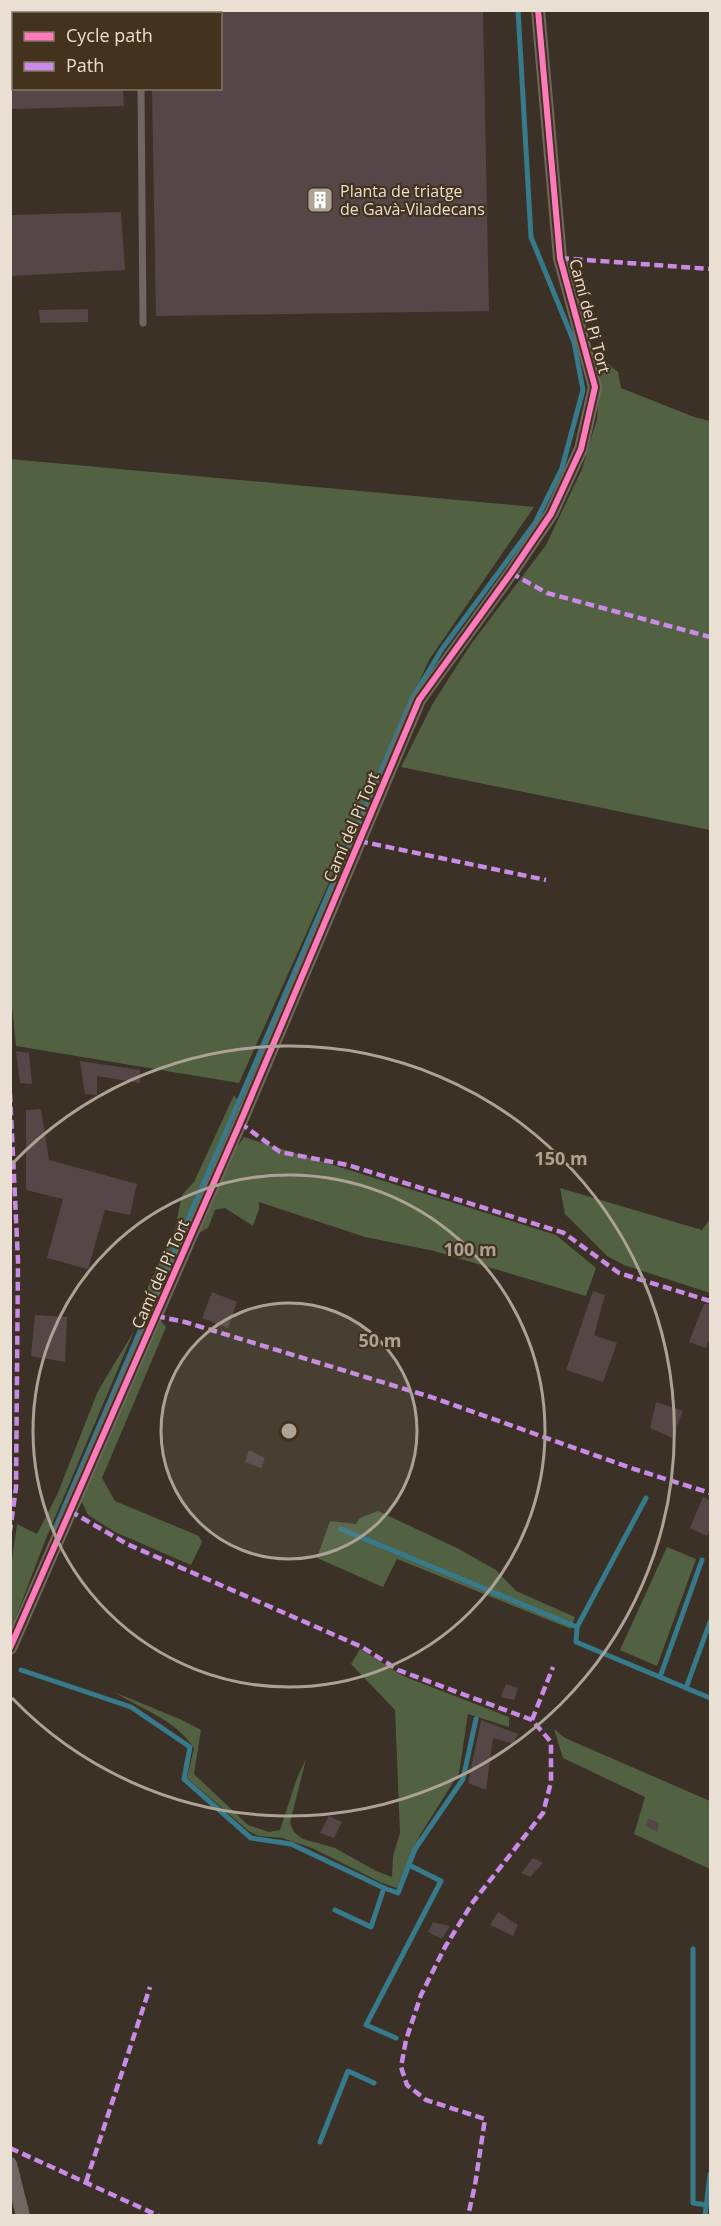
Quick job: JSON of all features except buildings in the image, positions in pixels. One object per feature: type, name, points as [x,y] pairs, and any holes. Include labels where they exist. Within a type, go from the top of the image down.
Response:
[{"type":"street","name":"Camí del Pi Tort","points":[[10,1648],[235,1134],[419,700],[551,514],[581,449],[595,387],[560,258],[538,10]]},
{"type":"street","points":[[10,2164],[23,2216]]},
{"type":"lane","points":[[141,90],[143,323]]},
{"type":"green space","points":[[601,358],[618,372],[621,388],[694,417],[710,421],[710,830],[401,767],[433,703],[471,644],[546,545],[582,469],[597,419]]},
{"type":"green space","points":[[10,459],[534,507],[429,660],[239,1083],[16,1046],[10,987]]},
{"type":"green space","points":[[234,1095],[240,1103],[157,1298],[147,1300],[148,1287],[175,1229],[182,1195],[194,1182]]},
{"type":"green space","points":[[244,1137],[556,1235],[596,1268],[586,1296],[434,1251],[365,1237],[259,1202],[253,1226],[225,1208],[215,1210],[208,1228],[199,1233],[234,1151]]},
{"type":"green space","points":[[560,1188],[702,1230],[710,1219],[710,1293],[624,1265],[607,1256],[565,1214]]},
{"type":"green space","points":[[161,1321],[166,1327],[102,1478],[115,1501],[199,1536],[202,1542],[191,1565],[115,1532],[88,1515],[82,1502],[89,1478]]},
{"type":"green space","points":[[134,1331],[45,1541],[11,1630],[10,1573],[17,1524],[37,1534],[57,1495],[98,1391]]},
{"type":"green space","points":[[378,1511],[457,1548],[496,1570],[516,1591],[575,1617],[571,1629],[397,1559],[383,1587],[317,1558],[330,1521],[356,1524],[360,1518]]},
{"type":"green space","points":[[667,1547],[696,1559],[657,1666],[620,1650]]},
{"type":"green space","points":[[360,1649],[403,1676],[509,1717],[509,1727],[468,1714],[459,1773],[420,1835],[397,1888],[382,1883],[312,1848],[282,1838],[259,1836],[250,1832],[187,1778],[194,1748],[187,1738],[168,1722],[114,1692],[201,1730],[194,1774],[248,1825],[269,1832],[280,1830],[297,1778],[306,1759],[290,1823],[294,1832],[303,1839],[335,1848],[376,1871],[392,1877],[393,1856],[400,1833],[395,1710],[351,1664]]},
{"type":"green space","points":[[554,1729],[565,1738],[710,1801],[710,1869],[634,1834],[645,1797],[563,1758]]},
{"type":"waterway","points":[[54,1531],[412,699],[442,649],[535,523],[562,468],[583,390],[574,342],[531,237],[518,10]]},
{"type":"waterway","points":[[577,1627],[646,1498]]},
{"type":"waterway","points":[[341,1529],[577,1627],[576,1642],[710,1698]]},
{"type":"waterway","points":[[660,1677],[702,1560]]},
{"type":"waterway","points":[[686,1688],[710,1622]]},
{"type":"waterway","points":[[21,1670],[131,1707],[190,1747],[184,1779],[251,1838],[291,1844],[384,1888],[371,1927],[335,1910]]},
{"type":"waterway","points":[[384,1888],[398,1893],[415,1849],[463,1779],[476,1719]]},
{"type":"waterway","points":[[396,2038],[366,2025],[441,1881],[409,1865]]},
{"type":"waterway","points":[[693,1949],[693,2203],[706,2205]]},
{"type":"waterway","points":[[320,2142],[348,2071],[374,2083]]},
{"type":"waterway","points":[[705,2216],[710,2174]]},
{"type":"marked path","points":[[560,258],[710,269]]},
{"type":"marked path","points":[[511,573],[547,593],[710,637]]},
{"type":"marked path","points":[[359,841],[546,880]]},
{"type":"marked path","points":[[10,1093],[18,1261],[16,1488],[10,1531]]},
{"type":"marked path","points":[[240,1123],[280,1152],[348,1165],[564,1233],[619,1273],[710,1301]]},
{"type":"marked path","points":[[156,1316],[185,1322],[431,1397],[634,1469],[710,1493]]},
{"type":"marked path","points":[[70,1511],[127,1544],[362,1647],[398,1670],[532,1720],[551,1742],[551,1782],[543,1813],[473,1902],[445,1947],[421,1995],[406,2040],[401,2067],[407,2085],[426,2100],[485,2119],[468,2216]]},
{"type":"marked path","points":[[532,1720],[553,1667]]},
{"type":"marked path","points":[[86,2182],[150,1987]]},
{"type":"marked path","points":[[10,2148],[159,2216]]},
{"type":"cycle path","points":[[10,1648],[240,1123],[419,700],[551,514],[581,449],[595,387],[560,258],[538,10]]},
{"type":"place","name":"Planta de triatge de Gavà-Viladecans","points":[[320,200]]}]
